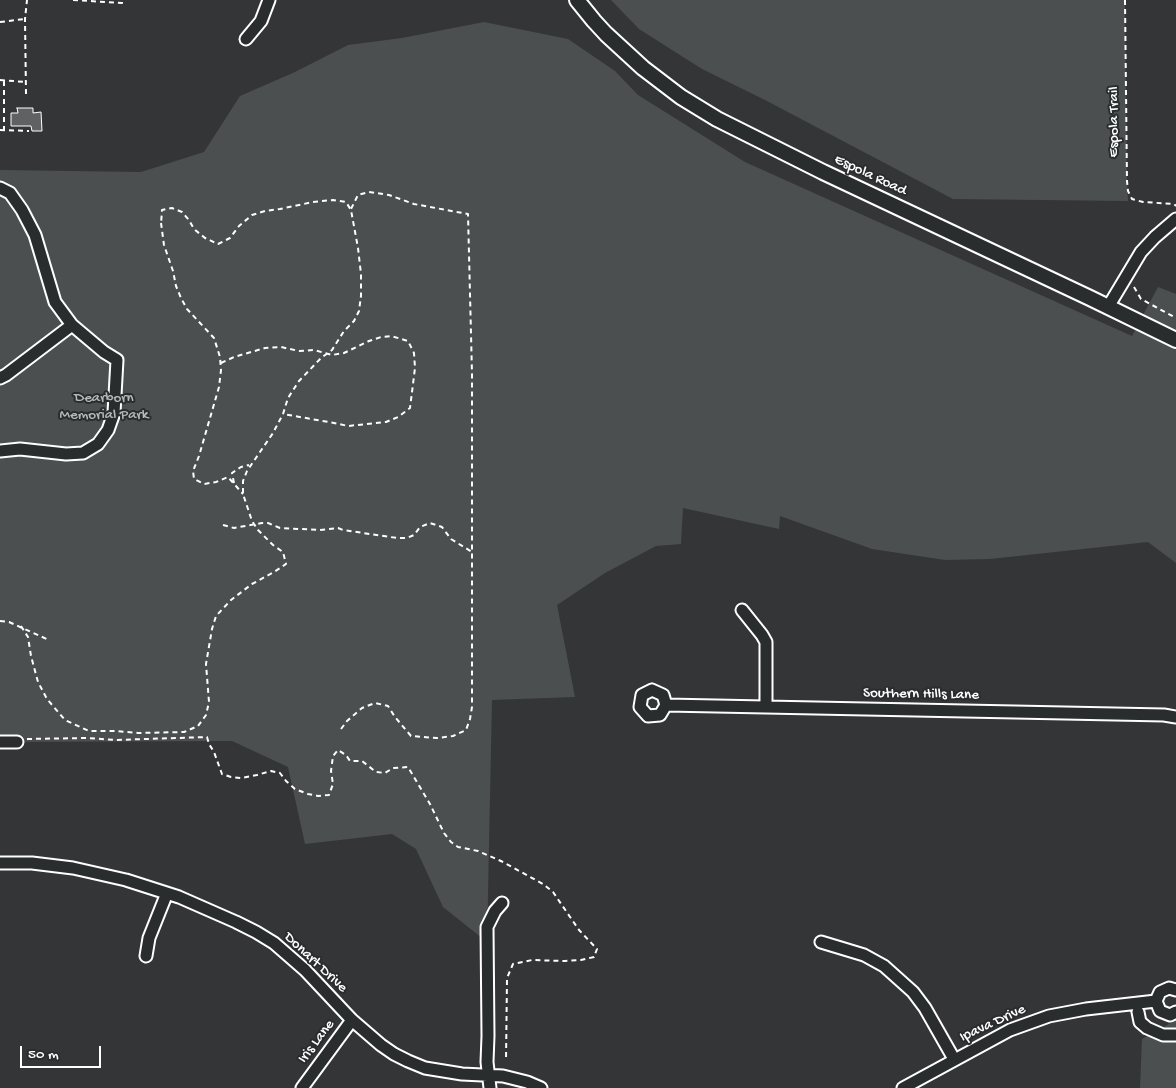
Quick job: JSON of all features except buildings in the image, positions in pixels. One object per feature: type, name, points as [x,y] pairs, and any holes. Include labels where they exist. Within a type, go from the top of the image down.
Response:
[{"type":"main road","name":"Espola Road","points":[[577,0],[606,34],[643,68],[681,97],[717,119],[823,172],[1176,340]]},
{"type":"street","points":[[246,39],[261,21],[269,0]]},
{"type":"street","points":[[0,188],[10,194],[22,210],[35,235],[55,302],[72,325],[104,352],[117,360],[114,413],[108,430],[98,444],[83,453],[0,451]]},
{"type":"street","points":[[1108,307],[1141,252],[1176,219]]},
{"type":"street","points":[[0,378],[72,325]]},
{"type":"street","points":[[742,610],[766,642],[766,707]]},
{"type":"street","name":"Southern Hills Lane","points":[[666,705],[1154,714],[1176,717]]},
{"type":"street","points":[[0,742],[18,742]]},
{"type":"street","name":"Donart Drive","points":[[0,863],[32,863],[73,868],[126,880],[180,898],[236,922],[274,943],[305,970],[352,1020],[394,1054],[425,1068],[443,1072],[503,1076],[541,1088]]},
{"type":"street","points":[[146,956],[149,938],[167,893]]},
{"type":"street","points":[[490,1088],[487,1062],[487,927],[495,911],[502,903]]},
{"type":"street","points":[[821,942],[864,955],[884,966],[913,992],[925,1008],[954,1059]]},
{"type":"street","points":[[1176,990],[1169,988],[1160,992],[1156,1001],[1160,1011],[1170,1015],[1176,1012]]},
{"type":"street","points":[[1156,1001],[1135,1008],[1140,1022],[1163,1035],[1176,1035]]},
{"type":"street","name":"Ipava Drive","points":[[903,1088],[1010,1030],[1049,1016],[1086,1009],[1135,1008]]},
{"type":"street","name":"Iris Lane","points":[[304,1085],[352,1020]]},
{"type":"path","points":[[26,94],[25,19],[27,0]]},
{"type":"path","points":[[72,0],[122,3],[122,0]]},
{"type":"path","name":"Espola Trail","points":[[1125,0],[1126,181],[1128,191],[1132,199],[1143,202],[1174,204],[1176,206]]},
{"type":"path","points":[[0,22],[25,19]]},
{"type":"path","points":[[0,80],[26,82]]},
{"type":"path","points":[[4,81],[2,99],[4,130]]},
{"type":"path","points":[[0,130],[29,131]]},
{"type":"path","points":[[341,729],[362,708],[375,704],[388,706],[410,736],[436,738],[453,736],[466,730],[472,707],[472,374],[468,214],[414,204],[389,195],[369,192],[358,195],[350,209]]},
{"type":"path","points":[[21,626],[28,638],[38,682],[47,699],[65,720],[75,726],[89,731],[138,733],[184,732],[198,726],[206,715],[209,702],[206,664],[216,616],[231,600],[252,584],[286,564],[283,552],[258,530],[252,521],[243,494],[243,481],[247,470],[273,433],[283,414],[288,398],[299,381],[321,358],[332,350],[354,321],[359,311],[361,274],[358,248],[350,209],[346,202],[333,200],[313,202],[252,215],[239,226],[230,238],[218,244],[205,238],[194,229],[182,212],[172,208],[162,210],[161,224],[164,245],[176,286],[187,309],[214,338],[221,363],[219,387],[193,471],[194,479],[204,484],[228,477],[243,494]]},
{"type":"path","points":[[1133,286],[1141,299],[1176,318]]},
{"type":"path","points":[[221,363],[265,348],[281,347],[298,351],[314,350],[332,355],[344,353],[381,337],[391,336],[408,341],[414,353],[415,368],[410,408],[398,417],[386,422],[348,426],[283,414]]},
{"type":"path","points":[[234,483],[232,472],[251,464]]},
{"type":"path","points":[[224,525],[234,528],[268,523],[280,528],[320,530],[338,528],[407,538],[414,535],[420,527],[430,523],[442,527],[451,539],[472,552]]},
{"type":"path","points":[[0,621],[21,626],[49,640]]},
{"type":"path","points":[[18,742],[23,739],[40,738],[115,740],[207,737],[222,774],[241,778],[272,771],[280,774],[295,789],[318,796],[329,794],[333,784],[331,771],[333,756],[338,750],[346,755],[350,761],[362,761],[376,772],[385,774],[393,768],[408,767],[430,804],[444,833],[451,842],[458,847],[478,851],[500,861],[543,884],[553,892],[579,930],[596,949],[594,957],[581,960],[532,960],[513,964],[507,978],[506,1061]]},
{"type":"green space","points":[[611,0],[1125,0],[1128,201],[953,199],[702,69],[639,29]]},
{"type":"green space","name":"Dearborn Memorial Park","points":[[484,22],[568,39],[615,71],[638,95],[745,162],[1132,336],[1158,287],[1176,294],[1176,563],[1148,542],[990,559],[945,560],[872,549],[780,516],[779,529],[683,508],[681,544],[656,546],[605,573],[557,605],[575,697],[492,700],[487,942],[443,907],[416,849],[392,834],[305,844],[288,767],[232,741],[0,742],[0,170],[141,172],[204,152],[240,96],[295,72],[348,45],[402,38]]},
{"type":"green space","points":[[1176,1020],[1176,1088],[1140,1088],[1142,1039]]}]
